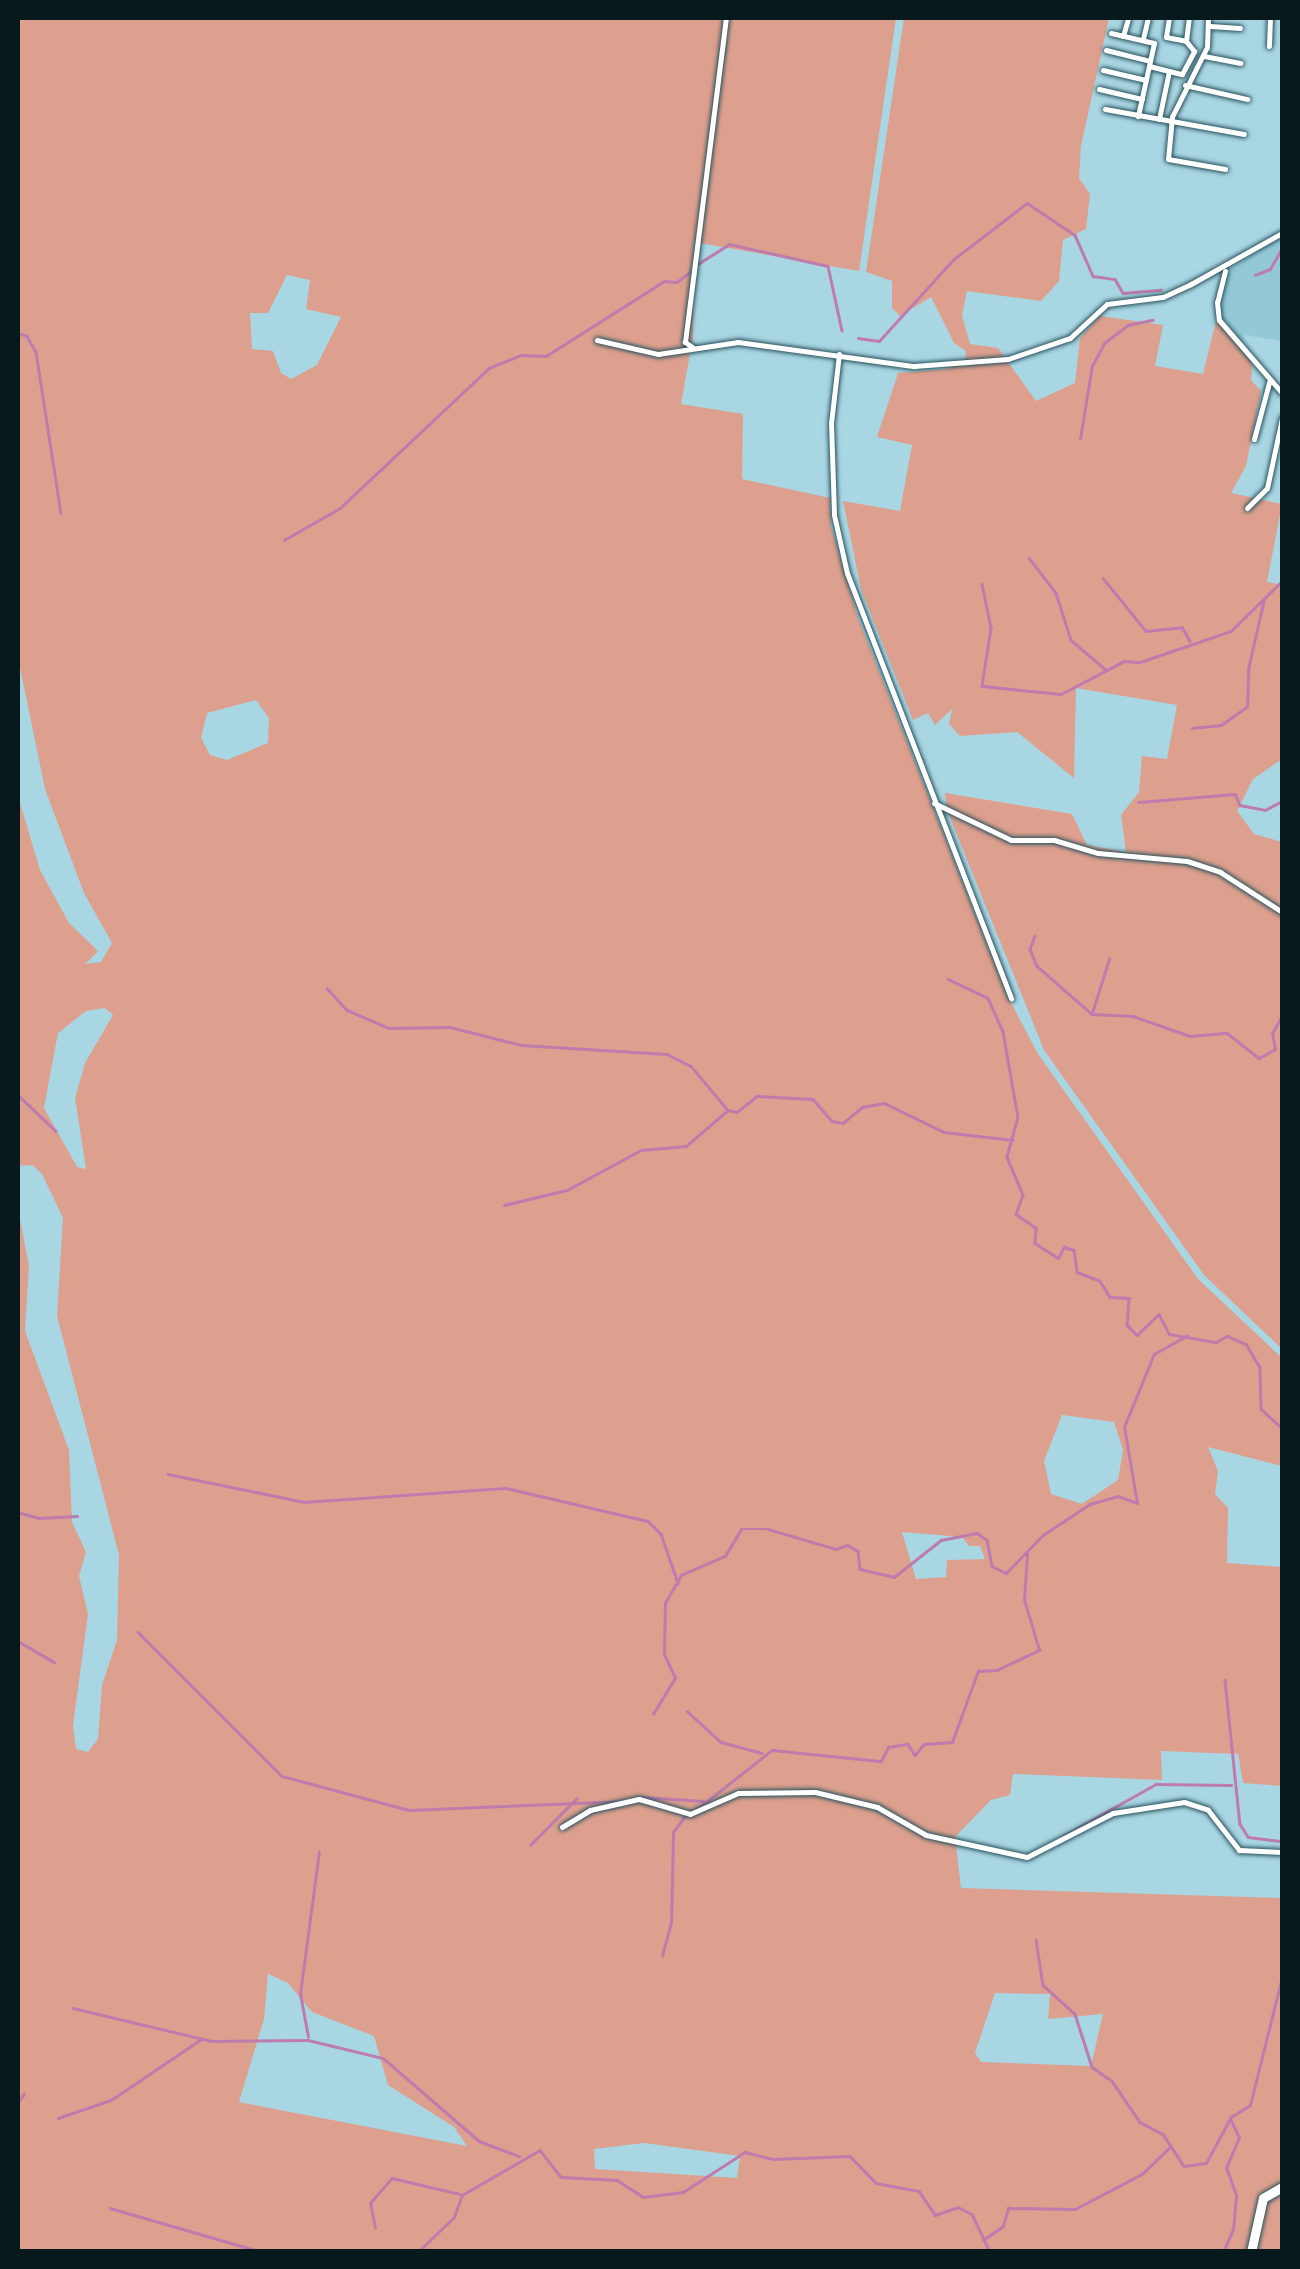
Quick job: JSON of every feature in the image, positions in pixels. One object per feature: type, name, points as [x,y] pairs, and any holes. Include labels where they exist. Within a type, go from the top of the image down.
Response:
[{"type":"street","points":[[694,348],[685,342],[726,18]]},
{"type":"street","points":[[1123,36],[1128,18]]},
{"type":"street","points":[[1143,40],[1148,18]]},
{"type":"street","points":[[1106,50],[1182,74],[1194,51],[1186,41],[1166,37],[1169,18]]},
{"type":"street","points":[[1186,41],[1189,18]]},
{"type":"street","points":[[1208,18],[1204,56],[1185,85],[1171,121],[1168,159],[1225,169]]},
{"type":"street","points":[[1270,18],[1270,46]]},
{"type":"street","points":[[1210,26],[1240,28]]},
{"type":"street","points":[[1111,33],[1154,42],[1138,116]]},
{"type":"street","points":[[1204,56],[1240,64]]},
{"type":"street","points":[[1102,70],[1146,80]]},
{"type":"street","points":[[1159,119],[1169,71]]},
{"type":"street","points":[[1185,85],[1247,99]]},
{"type":"street","points":[[1099,89],[1142,99]]},
{"type":"street","points":[[1105,109],[1244,134]]},
{"type":"street","points":[[598,340],[658,354],[756,343],[914,366],[1022,356],[1070,338],[1107,304],[1163,297],[1226,268],[1282,233]]},
{"type":"street","points":[[1226,268],[1217,315],[1282,394]]},
{"type":"street","points":[[840,354],[831,423],[834,515],[846,573],[1011,998]]},
{"type":"street","points":[[1254,439],[1270,379]]},
{"type":"street","points":[[1248,508],[1267,488],[1282,418]]},
{"type":"street","points":[[934,803],[1011,840],[1054,840],[1098,853],[1188,861],[1220,872],[1282,912]]},
{"type":"street","points":[[562,1826],[590,1810],[640,1798],[696,1814],[734,1794],[815,1792],[877,1806],[926,1836],[1027,1857],[1113,1813],[1184,1802],[1208,1810],[1239,1850],[1282,1852]]},
{"type":"street","points":[[1251,2252],[1263,2198],[1282,2188]]},
{"type":"shaded area","points":[[18,18],[896,18],[859,271],[694,242],[693,337],[681,404],[743,414],[742,479],[830,498],[831,526],[858,618],[1008,997],[1038,1054],[1198,1279],[1282,1358],[1282,1466],[1208,1447],[1218,1471],[1215,1494],[1228,1508],[1227,1563],[1282,1567],[1282,1786],[1243,1783],[1238,1754],[1161,1751],[1162,1780],[1013,1774],[1010,1795],[991,1800],[955,1837],[961,1888],[1282,1898],[1282,2251],[18,2251],[18,1209],[29,1266],[25,1331],[69,1450],[72,1522],[86,1552],[79,1576],[88,1614],[73,1726],[76,1749],[88,1752],[98,1739],[102,1685],[117,1640],[119,1555],[57,1316],[63,1218],[42,1174],[32,1165],[18,1166],[18,796],[40,870],[69,923],[98,951],[85,964],[101,962],[112,943],[84,893],[45,789],[18,658]],"holes":[[[287,275],[310,280],[306,309],[341,317],[317,365],[291,379],[281,373],[273,351],[252,349],[250,313],[268,313]],[[256,700],[269,718],[268,743],[227,760],[210,755],[201,738],[207,713]],[[105,1008],[113,1015],[85,1063],[75,1098],[86,1169],[77,1167],[44,1108],[58,1033],[86,1011]],[[1062,1415],[1114,1422],[1123,1450],[1118,1480],[1082,1504],[1051,1494],[1044,1461]],[[902,1532],[962,1537],[969,1546],[980,1546],[985,1559],[947,1560],[946,1577],[916,1579]],[[268,1974],[288,1983],[312,2012],[374,2036],[388,2085],[454,2127],[467,2146],[239,2102],[264,2019]],[[995,1993],[1050,1994],[1048,2019],[1103,2014],[1091,2066],[981,2062],[975,2053]],[[644,2143],[740,2156],[737,2178],[595,2169],[594,2149]]]},
{"type":"shaded area","points":[[904,18],[1109,18],[1081,146],[1079,178],[1090,194],[1086,229],[1063,240],[1059,281],[1041,301],[967,291],[962,315],[970,344],[998,348],[1036,401],[1075,383],[1080,338],[1100,316],[1163,325],[1155,366],[1203,374],[1216,321],[1253,357],[1251,380],[1261,391],[1246,466],[1231,493],[1282,504],[1267,582],[1282,585],[1282,759],[1253,779],[1237,811],[1254,834],[1282,842],[1282,1349],[1204,1275],[1044,1050],[947,810],[945,793],[1072,814],[1087,845],[1126,852],[1121,815],[1139,792],[1142,756],[1167,759],[1177,705],[1076,688],[1074,778],[1017,732],[960,736],[949,724],[952,709],[935,725],[928,713],[913,720],[861,589],[843,501],[900,511],[912,445],[877,437],[898,373],[946,369],[965,359],[966,351],[954,343],[931,297],[900,316],[892,308],[892,281],[866,272]]},
{"type":"shaded area","points":[[1282,236],[1282,341],[1244,335],[1243,341],[1219,314],[1222,286],[1231,269]]},
{"type":"waterway","points":[[858,338],[879,341],[954,259],[1027,203],[1075,235],[1093,276],[1115,279],[1123,293],[1161,290]]},
{"type":"waterway","points":[[696,265],[729,244],[828,266],[842,331]]},
{"type":"waterway","points":[[1255,275],[1270,269],[1282,248]]},
{"type":"waterway","points":[[284,540],[340,508],[489,368],[521,355],[546,356],[664,281],[677,282],[691,271]]},
{"type":"waterway","points":[[1080,439],[1092,366],[1104,343],[1128,325],[1152,320]]},
{"type":"waterway","points":[[18,333],[27,336],[36,352],[61,513]]},
{"type":"waterway","points":[[1029,558],[1056,593],[1071,640],[1105,669]]},
{"type":"waterway","points":[[1103,578],[1146,631],[1182,627],[1190,641]]},
{"type":"waterway","points":[[982,584],[991,628],[982,686],[1061,694],[1124,661],[1140,662],[1231,631],[1282,581]]},
{"type":"waterway","points":[[1192,728],[1221,725],[1247,707],[1248,669],[1264,599]]},
{"type":"waterway","points":[[1138,802],[1235,794],[1240,805],[1265,810],[1282,801]]},
{"type":"waterway","points":[[1035,936],[1030,949],[1037,966],[1092,1014],[1133,1016],[1190,1036],[1227,1033],[1259,1058],[1275,1049],[1272,1034],[1282,1015]]},
{"type":"waterway","points":[[1092,1013],[1109,959]]},
{"type":"waterway","points":[[948,979],[988,998],[1003,1032],[1018,1117],[1007,1157],[1023,1195],[1016,1214],[1036,1228],[1035,1243],[1058,1258],[1064,1247],[1074,1250],[1077,1272],[1100,1281],[1110,1297],[1129,1298],[1127,1325],[1137,1335],[1159,1314],[1169,1334],[1216,1342],[1227,1336],[1246,1344],[1260,1367],[1261,1409],[1282,1428]]},
{"type":"waterway","points":[[327,988],[347,1010],[389,1028],[450,1027],[521,1045],[667,1054],[691,1066],[727,1109]]},
{"type":"waterway","points":[[18,1095],[56,1131]]},
{"type":"waterway","points":[[504,1205],[567,1190],[641,1150],[686,1146],[728,1110],[737,1112],[757,1096],[813,1099],[832,1121],[843,1123],[862,1107],[884,1103],[944,1132],[1013,1140]]},
{"type":"waterway","points":[[653,1714],[675,1678],[664,1654],[665,1603],[681,1575],[725,1556],[741,1529],[768,1529],[836,1549],[847,1545],[858,1551],[860,1569],[894,1577],[941,1540],[977,1533],[987,1540],[992,1566],[1006,1573],[1043,1535],[1090,1504],[1118,1496],[1137,1503],[1124,1427],[1154,1354],[1187,1336]]},
{"type":"waterway","points":[[168,1474],[304,1502],[506,1488],[648,1521],[661,1534],[678,1583]]},
{"type":"waterway","points":[[18,1512],[39,1518],[77,1516]]},
{"type":"waterway","points":[[697,1809],[772,1750],[881,1761],[888,1747],[908,1744],[915,1755],[924,1744],[952,1742],[978,1671],[997,1670],[1039,1650],[1024,1600],[1027,1554]]},
{"type":"waterway","points":[[138,1632],[282,1776],[409,1810],[620,1801]]},
{"type":"waterway","points":[[18,1641],[54,1662]]},
{"type":"waterway","points":[[1225,1680],[1240,1824],[1248,1837],[1282,1841]]},
{"type":"waterway","points":[[687,1711],[721,1742],[762,1753]]},
{"type":"waterway","points":[[1063,1836],[1156,1784],[1231,1785]]},
{"type":"waterway","points":[[642,1797],[703,1801]]},
{"type":"waterway","points":[[530,1845],[577,1798]]},
{"type":"waterway","points":[[662,1956],[671,1923],[673,1832],[686,1815]]},
{"type":"waterway","points":[[308,2037],[300,1994],[319,1852]]},
{"type":"waterway","points":[[1036,1940],[1043,1985],[1075,2014],[1092,2067],[1112,2081],[1140,2122],[1163,2134],[1184,2166],[1206,2163],[1231,2117],[1250,2105],[1282,1977]]},
{"type":"waterway","points":[[73,2008],[211,2041],[308,2040],[383,2058],[479,2141],[519,2156]]},
{"type":"waterway","points":[[58,2118],[111,2100],[200,2040]]},
{"type":"waterway","points":[[18,2102],[24,2094]]},
{"type":"waterway","points":[[1223,2252],[1233,2230],[1236,2195],[1226,2168],[1239,2138],[1231,2121]]},
{"type":"waterway","points":[[983,2240],[1003,2226],[1008,2208],[1075,2209],[1142,2174],[1169,2148]]},
{"type":"waterway","points":[[418,2252],[454,2217],[462,2195],[540,2150],[561,2177],[617,2180],[643,2197],[683,2192],[745,2152],[773,2159],[850,2156],[876,2183],[919,2191],[935,2215],[958,2207],[972,2214],[990,2252]]},
{"type":"waterway","points":[[375,2228],[370,2203],[392,2178],[460,2194]]},
{"type":"waterway","points":[[110,2208],[262,2252]]}]
